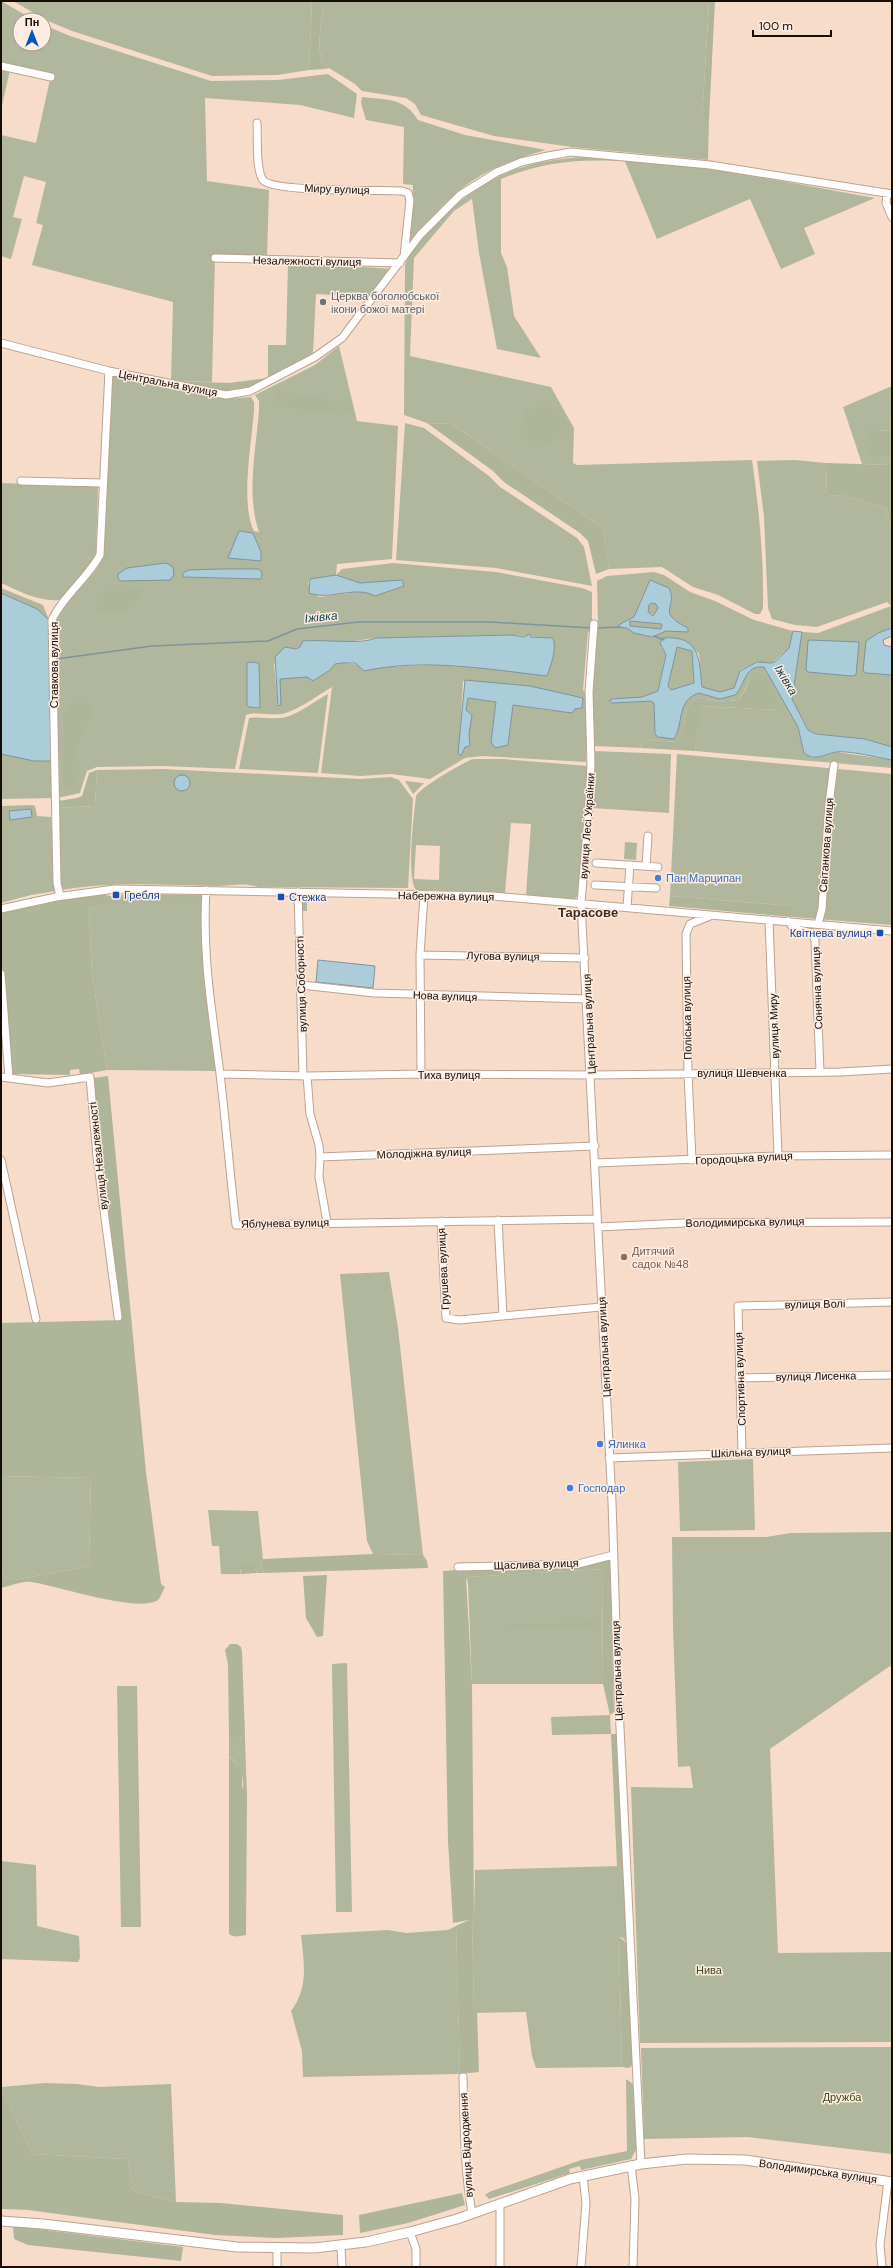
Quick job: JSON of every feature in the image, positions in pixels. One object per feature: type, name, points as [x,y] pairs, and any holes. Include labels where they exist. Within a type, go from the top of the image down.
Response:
[{"type":"main road","name":"Володимирська вулиця","points":[[1,2221],[12,2221],[209,2245],[277,2249],[340,2246],[410,2232],[583,2176],[631,2165],[687,2160],[744,2160],[890,2181]]},
{"type":"street","points":[[1,66],[51,77]]},
{"type":"street","name":"Миру вулиця","points":[[257,123],[259,170],[263,180],[268,183],[289,187],[406,192],[410,200],[402,260]]},
{"type":"street","name":"Центральна вулиця","points":[[1,343],[108,374],[226,395],[250,391],[315,357],[342,338],[436,217],[460,195],[479,181],[521,162],[571,152],[710,165],[889,193]]},
{"type":"street","points":[[889,193],[886,203],[892,217]]},
{"type":"street","name":"Незалежності вулиця","points":[[215,258],[402,260]]},
{"type":"street","name":"Ставкова вулиця","points":[[60,896],[57,883],[52,620],[56,611],[93,568],[100,555],[108,374]]},
{"type":"street","points":[[21,481],[102,483]]},
{"type":"street","name":"вулиця Лесі Українки","points":[[582,903],[589,806],[591,749],[589,704],[594,624]]},
{"type":"street","name":"Світанкова вулиця","points":[[818,924],[822,909],[829,804],[834,765]]},
{"type":"street","points":[[646,866],[648,836]]},
{"type":"street","points":[[596,863],[658,867]]},
{"type":"street","points":[[627,907],[630,865]]},
{"type":"street","points":[[595,885],[656,888]]},
{"type":"street","name":"Набережна вулиця","points":[[1,909],[60,896],[116,889],[493,896],[892,930]]},
{"type":"street","name":"Яблунева вулиця","points":[[206,890],[204,942],[207,983],[220,1074],[236,1225],[327,1222],[597,1219]]},
{"type":"street","name":"вулиця Соборності","points":[[298,892],[305,1076]]},
{"type":"street","points":[[421,1074],[420,955],[424,895]]},
{"type":"street","name":"Центральна вулиця","points":[[582,903],[588,999],[612,1555],[641,2164]]},
{"type":"street","name":"Поліська вулиця","points":[[692,1160],[688,1073],[686,934],[690,924],[712,915]]},
{"type":"street","name":"вулиця Миру","points":[[769,920],[778,1156]]},
{"type":"street","name":"Сонячна вулиця","points":[[788,921],[794,929],[812,933],[815,940],[820,1072]]},
{"type":"street","name":"Лугова вулиця","points":[[420,955],[585,958]]},
{"type":"street","points":[[1,974],[9,1078]]},
{"type":"street","name":"Нова вулиця","points":[[302,985],[374,993],[420,996],[588,999]]},
{"type":"street","name":"вулиця Шевченка","points":[[591,1075],[776,1073],[892,1069]]},
{"type":"street","name":"Тиха вулиця","points":[[220,1074],[305,1076],[421,1074],[591,1075]]},
{"type":"street","name":"вулиця Незалежності","points":[[1,1077],[48,1084],[90,1076],[97,1157],[118,1317]]},
{"type":"street","points":[[305,1076],[310,1114],[319,1145],[319,1177],[327,1222]]},
{"type":"street","name":"Молодіжна вулиця","points":[[320,1157],[594,1146]]},
{"type":"street","name":"Городоцька вулиця","points":[[595,1163],[778,1156],[892,1155]]},
{"type":"street","points":[[1,1160],[36,1319]]},
{"type":"street","points":[[498,1220],[502,1316],[601,1307]]},
{"type":"street","name":"Грушева вулиця","points":[[441,1221],[446,1318],[459,1320],[502,1316]]},
{"type":"street","name":"Володимирська вулиця","points":[[598,1227],[684,1223],[892,1222]]},
{"type":"street","name":"вулиця Волі","points":[[738,1306],[892,1302]]},
{"type":"street","name":"Спортивна вулиця","points":[[738,1306],[742,1452]]},
{"type":"street","name":"вулиця Лисенка","points":[[740,1378],[892,1375]]},
{"type":"street","name":"Шкільна вулиця","points":[[609,1458],[742,1452],[892,1448]]},
{"type":"street","name":"Щаслива вулиця","points":[[458,1567],[578,1564],[612,1555]]},
{"type":"street","name":"вулиця Відродження","points":[[463,2077],[464,2136],[472,2213]]},
{"type":"street","points":[[631,2165],[636,2199],[633,2267]]},
{"type":"street","points":[[581,2267],[586,2203],[583,2176]]},
{"type":"street","name":"Володимирська вулиця","points":[[882,2267],[880,2245],[890,2181]]},
{"type":"street","points":[[500,2204],[500,2267]]},
{"type":"street","points":[[410,2232],[416,2249],[416,2267]]},
{"type":"street","points":[[340,2246],[342,2267]]},
{"type":"street","points":[[277,2249],[277,2267]]},
{"type":"green space","points":[[1,1],[20,12],[12,12],[12,52],[52,52],[52,28],[70,36],[211,81],[278,80],[328,74],[357,94],[354,118],[300,105],[205,98],[207,181],[269,190],[267,258],[215,256],[212,382],[171,381],[173,302],[32,265],[43,225],[36,223],[46,182],[24,176],[13,217],[22,219],[11,259],[1,256],[1,135],[36,143],[51,75],[1,64]]},
{"type":"green space","points":[[13,1],[312,1],[309,70],[277,75],[212,76],[72,31],[52,23],[52,12],[32,12]]},
{"type":"green space","points":[[312,1],[323,1],[320,53],[325,69],[309,70]]},
{"type":"green space","points":[[323,1],[709,1],[702,120],[709,120],[708,160],[572,147],[494,136],[421,115],[415,104],[406,98],[362,91],[355,84],[329,68],[325,69],[320,53]]},
{"type":"green space","points":[[715,1],[709,120],[702,120],[709,2]]},
{"type":"green space","points":[[1,68],[10,70],[1,110]]},
{"type":"green space","points":[[362,97],[400,103],[407,107],[418,120],[465,135],[546,150],[502,165],[468,184],[439,209],[410,245],[413,185],[403,184],[404,127],[366,120],[361,103]]},
{"type":"green space","points":[[583,157],[608,158],[616,161],[558,163],[529,169],[501,179],[501,253],[507,267],[514,316],[541,358],[497,349],[479,253],[472,199],[454,211],[414,258],[410,356],[551,387],[574,428],[573,463],[577,465],[752,460],[762,552],[763,608],[760,614],[755,614],[718,595],[693,587],[662,567],[609,569],[603,528],[452,424],[427,423],[404,415],[405,266],[412,250],[448,212],[464,198],[499,176],[538,163]]},
{"type":"green space","points":[[624,159],[709,168],[875,198],[804,228],[815,254],[781,269],[750,199],[657,239]]},
{"type":"green space","points":[[288,262],[394,269],[370,297],[316,294],[313,353],[268,378],[268,345],[286,345]]},
{"type":"green space","points":[[339,346],[357,421],[398,426],[392,559],[337,564],[336,575],[342,569],[393,563],[496,572],[582,588],[592,592],[592,628],[588,632],[583,690],[586,693],[586,762],[482,756],[465,758],[430,779],[391,774],[360,776],[321,773],[332,687],[303,705],[286,713],[246,715],[235,769],[163,766],[97,767],[87,771],[80,793],[58,798],[55,621],[59,612],[96,570],[103,557],[111,375],[225,399],[251,397],[254,402],[254,410],[247,489],[250,519],[254,531],[259,532],[255,517],[252,487],[259,410],[259,401],[255,395],[315,365]],"holes":[[[166,563],[170,580],[127,568]],[[259,569],[262,573],[261,579],[184,577],[183,573],[189,570]],[[336,575],[360,583],[404,586],[375,596],[366,591],[319,597],[308,584],[310,579]],[[512,635],[553,638],[554,654],[481,668],[436,665],[384,667],[342,663],[335,664],[330,670],[313,681],[307,677],[280,679],[278,706],[274,664],[285,647],[296,649],[375,638]],[[250,662],[258,709],[255,707],[247,678],[247,663]],[[463,681],[530,686],[552,711],[513,705],[508,745],[491,742],[496,702],[468,698],[466,710],[472,715],[469,734],[470,746],[465,747],[459,755]]]},
{"type":"green space","points":[[268,378],[242,388],[231,390],[209,389],[171,381],[229,383]]},
{"type":"green space","points":[[892,386],[892,430],[880,431],[884,459],[892,456],[892,465],[862,464],[843,407]]},
{"type":"green space","points":[[281,392],[348,403],[353,412],[344,415],[290,408],[276,404],[275,396]]},
{"type":"green space","points":[[546,406],[562,411],[569,431],[537,449],[520,437],[523,410]]},
{"type":"green space","points":[[405,423],[424,428],[489,476],[500,487],[577,538],[584,547],[592,586],[496,568],[396,560]]},
{"type":"green space","points":[[427,423],[452,424],[603,528],[609,569],[596,574],[588,541],[580,533],[504,482],[493,471]]},
{"type":"green space","points":[[870,429],[880,431],[892,430],[892,456],[884,459],[870,456],[864,443]]},
{"type":"green space","points":[[795,460],[826,463],[827,496],[841,495],[886,508],[892,531],[892,628],[878,633],[866,673],[892,675],[892,747],[865,739],[810,733],[792,699],[802,632],[818,633],[891,606],[887,602],[817,627],[795,625],[772,619],[768,608],[764,517],[757,461]]},
{"type":"green space","points":[[826,463],[892,465],[892,531],[886,508],[841,495],[827,496]]},
{"type":"green space","points":[[1,483],[98,487],[96,554],[90,565],[59,600],[37,598],[1,583]]},
{"type":"green space","points":[[654,572],[664,575],[690,592],[715,601],[754,620],[793,631],[789,648],[772,663],[757,662],[740,670],[734,688],[720,692],[702,687],[699,654],[691,645],[661,647],[666,655],[658,691],[642,697],[612,699],[609,702],[651,701],[655,703],[655,708],[676,737],[684,705],[693,696],[699,693],[720,699],[735,695],[739,691],[749,672],[757,667],[764,667],[798,727],[804,753],[812,758],[837,752],[892,760],[892,768],[695,751],[699,706],[781,710],[750,676],[746,688],[738,700],[718,702],[698,697],[687,707],[682,738],[676,742],[652,741],[643,743],[640,746],[641,748],[594,746],[592,692],[598,624],[597,581],[607,576]],"holes":[[[650,580],[671,593],[668,611],[674,621],[688,628],[688,632],[666,631],[652,637],[634,633],[627,628],[618,627],[634,617]]]},
{"type":"green space","points":[[122,585],[142,589],[137,602],[132,607],[120,612],[99,611],[95,605],[109,587]]},
{"type":"green space","points":[[1,588],[43,605],[49,620],[53,798],[1,799],[1,754],[34,761],[37,609],[1,593]]},
{"type":"green space","points":[[653,603],[657,605],[659,609],[657,613],[653,615],[649,613],[647,609],[649,605]]},
{"type":"green space","points":[[630,621],[662,624],[661,629],[629,626]]},
{"type":"green space","points":[[677,647],[692,651],[694,683],[671,690],[668,686]]},
{"type":"green space","points":[[758,672],[766,678],[781,710],[700,706],[695,751],[641,748],[640,746],[643,743],[652,741],[676,742],[682,737],[687,707],[698,697],[718,702],[738,700],[746,689],[750,676]]},
{"type":"green space","points":[[328,694],[318,773],[239,769],[249,718],[286,717],[302,710]]},
{"type":"green space","points":[[84,702],[94,707],[78,745],[77,757],[79,773],[76,784],[71,790],[62,784],[61,759],[64,711],[71,703]]},
{"type":"green space","points":[[594,751],[671,754],[669,813],[592,808]]},
{"type":"green space","points":[[677,754],[892,774],[892,925],[792,917],[792,906],[670,896]]},
{"type":"green space","points":[[473,759],[503,759],[588,766],[578,896],[574,899],[526,895],[531,824],[511,823],[505,893],[416,890],[413,883],[411,859],[412,831],[416,796],[433,781]],"holes":[[[416,845],[440,846],[439,880],[414,879]]]},
{"type":"green space","points":[[163,769],[360,779],[391,777],[399,780],[413,799],[408,888],[258,887],[243,884],[216,886],[138,884],[100,885],[61,890],[59,882],[58,808],[95,806],[97,770]]},
{"type":"green space","points":[[97,770],[95,806],[58,808],[58,801],[82,796],[89,773]]},
{"type":"green space","points":[[405,781],[424,783],[413,794]]},
{"type":"green space","points":[[1,806],[35,806],[37,816],[51,817],[56,891],[31,895],[1,903]]},
{"type":"green space","points":[[625,842],[637,843],[636,860],[624,859]]},
{"type":"green space","points":[[99,894],[111,896],[128,894],[201,895],[204,897],[204,903],[99,904],[89,910],[92,973],[107,1070],[80,1075],[79,1069],[70,1070],[70,1075],[10,1074],[1,953],[1,913],[63,899]]},
{"type":"green space","points":[[670,896],[793,906],[792,917],[669,906]]},
{"type":"green space","points":[[305,897],[320,897],[307,899],[307,911],[302,911],[303,947],[337,953],[302,947],[301,902]]},
{"type":"green space","points":[[130,902],[204,903],[202,942],[216,1071],[107,1070],[92,973],[89,910],[99,904]]},
{"type":"green space","points":[[108,1076],[146,1472],[161,1584],[165,1587],[159,1599],[149,1603],[135,1604],[98,1598],[31,1582],[1,1588],[1,1575],[15,1580],[89,1566],[91,1478],[1,1476],[1,1323],[121,1320],[93,1078]]},
{"type":"green space","points":[[389,1272],[398,1328],[423,1555],[373,1554],[367,1541],[340,1274]]},
{"type":"green space","points":[[753,1459],[755,1530],[680,1531],[678,1462]]},
{"type":"green space","points":[[1,1476],[91,1478],[89,1566],[15,1580],[1,1575]]},
{"type":"green space","points":[[208,1510],[258,1511],[263,1559],[261,1566],[264,1573],[257,1573],[256,1569],[240,1570],[242,1574],[221,1574],[219,1546],[212,1546]]},
{"type":"green space","name":"Нива","points":[[892,1532],[892,1667],[890,1666],[770,1749],[778,1953],[892,1952],[892,2042],[640,2043],[631,1787],[693,1788],[690,1766],[678,1767],[673,1627],[672,1537],[766,1537],[791,1533]]},
{"type":"green space","points":[[373,1554],[423,1555],[427,1561],[428,1568],[264,1573],[261,1566],[263,1559]]},
{"type":"green space","points":[[610,1559],[614,1712],[610,1715],[603,1684],[602,1569],[466,1577],[472,1684],[474,1916],[472,1920],[474,2010],[477,2010],[479,2072],[460,2074],[456,1926],[469,1920],[453,1923],[448,1841],[443,1571]]},
{"type":"green space","points":[[244,1562],[254,1566],[257,1573],[242,1574],[240,1567]]},
{"type":"green space","points":[[602,1569],[603,1684],[472,1684],[468,1583],[466,1577]]},
{"type":"green space","points":[[327,1575],[323,1636],[317,1637],[306,1618],[303,1576]]},
{"type":"green space","points":[[595,1622],[596,1627],[509,1628],[509,1625]]},
{"type":"green space","points":[[230,1644],[237,1644],[241,1647],[242,1652],[245,1734],[240,1738],[229,1738],[228,1664],[225,1650]]},
{"type":"green space","points":[[347,1663],[352,1912],[336,1912],[332,1664]]},
{"type":"green space","points":[[117,1686],[137,1686],[141,1927],[121,1927]]},
{"type":"green space","points":[[610,1715],[611,1734],[552,1735],[551,1717]]},
{"type":"green space","points":[[245,1734],[247,1796],[243,1790],[243,1778],[241,1772],[236,1763],[229,1756],[229,1738],[240,1738]]},
{"type":"green space","points":[[611,1734],[616,1734],[622,1866],[617,1866]]},
{"type":"green space","points":[[229,1756],[243,1771],[242,1786],[247,1796],[246,1935],[237,1936],[229,1934]]},
{"type":"green space","points":[[1,1861],[36,1865],[37,1926],[79,1936],[80,1958],[78,1962],[1,1959]]},
{"type":"green space","points":[[623,1864],[627,1943],[623,1938],[619,1937],[622,2067],[536,2068],[532,2056],[526,2012],[476,2013],[474,2010],[472,1919],[474,1916],[475,1870],[621,1866]]},
{"type":"green space","points":[[456,1926],[460,2074],[303,2077],[302,2051],[291,2011],[301,1993],[303,1984],[304,1965],[301,1935],[388,1930],[406,1933],[448,1930]]},
{"type":"green space","points":[[619,1937],[627,1943],[633,2059],[632,2065],[629,2068],[622,2067]]},
{"type":"green space","name":"Дружба","points":[[892,2047],[892,2154],[748,2137],[644,2139],[641,2048]]},
{"type":"green space","points":[[626,2079],[633,2084],[638,2146],[631,2159],[581,2170],[580,2166],[569,2169],[570,2173],[489,2199],[485,2195],[489,2192],[581,2160],[627,2151]]},
{"type":"green space","points":[[45,2083],[77,2084],[99,2087],[171,2084],[176,2202],[133,2191],[128,2159],[32,2154],[1,2087]]},
{"type":"green space","points":[[1,2087],[32,2154],[128,2159],[133,2191],[176,2202],[221,2203],[343,2215],[343,2235],[277,2238],[215,2235],[28,2210],[1,2209]]},
{"type":"green space","points":[[462,2193],[465,2205],[408,2223],[360,2233],[359,2215]]},
{"type":"green space","points":[[13,2226],[183,2247],[181,2261],[28,2245],[14,2239]]},
{"type":"water","points":[[239,531],[253,533],[261,552],[261,561],[228,558]]},
{"type":"water","points":[[166,563],[173,567],[174,575],[170,580],[121,581],[118,579],[118,574],[127,568]]},
{"type":"water","points":[[259,569],[262,573],[261,579],[183,577],[183,573],[189,570]]},
{"type":"water","points":[[336,575],[360,583],[402,580],[404,586],[375,596],[359,592],[325,595],[309,593],[310,579]]},
{"type":"water","points":[[650,580],[669,588],[671,595],[670,613],[678,622],[688,628],[688,632],[666,631],[652,637],[634,633],[627,628],[618,627],[620,624],[634,617]],"holes":[[[651,603],[656,604],[658,608],[653,616],[648,612],[649,605]],[[630,621],[662,624],[661,629],[630,626]]]},
{"type":"water","points":[[1,593],[37,609],[49,620],[52,761],[34,761],[1,754]]},
{"type":"water","points":[[892,628],[892,636],[883,640],[884,645],[892,647],[892,675],[866,673],[863,671],[866,641],[878,633]]},
{"type":"water","points":[[793,631],[802,632],[792,699],[808,730],[816,734],[865,739],[892,747],[892,760],[848,752],[836,752],[820,757],[808,756],[804,753],[798,727],[764,667],[757,667],[749,672],[739,691],[735,695],[720,699],[699,693],[692,696],[684,707],[674,739],[658,737],[655,734],[654,703],[651,701],[612,703],[609,701],[612,699],[642,697],[658,691],[666,655],[660,643],[663,638],[675,638],[685,641],[691,645],[696,651],[702,687],[720,692],[734,688],[740,671],[757,662],[772,663],[789,648]],"holes":[[[677,647],[692,651],[694,683],[671,690],[668,686]]]},
{"type":"water","points":[[529,634],[531,637],[553,638],[554,652],[547,676],[478,668],[432,665],[409,665],[364,671],[355,663],[342,663],[335,664],[330,670],[313,681],[307,677],[280,679],[281,705],[278,706],[275,657],[285,647],[296,649],[300,647],[303,641],[361,641],[375,638],[512,635],[524,637]]},
{"type":"water","points":[[808,641],[859,642],[856,675],[851,676],[808,672],[806,670]]},
{"type":"water","points":[[247,663],[259,663],[260,708],[249,707],[247,705]]},
{"type":"water","points":[[465,680],[530,686],[583,698],[582,708],[575,709],[572,713],[513,705],[508,745],[495,748],[491,742],[496,702],[468,698],[466,710],[472,715],[469,734],[470,746],[465,747],[461,756],[458,753]]},
{"type":"water","points":[[182,775],[188,777],[190,783],[188,789],[182,791],[176,789],[174,783],[176,777]]},
{"type":"water","points":[[31,809],[32,817],[10,820],[9,811]]},
{"type":"water","points":[[318,960],[375,966],[373,988],[316,982]]},
{"type":"waterway","name":"Іжівка","points":[[56,659],[152,646],[268,641],[297,629],[358,622],[491,622],[592,628]]},
{"type":"waterway","name":"Іжівка","points":[[596,628],[620,627]]},
{"type":"waterway","name":"Іжівка","points":[[654,636],[664,640]]},
{"type":"place","name":"Церква боголюбської ікони божої матері","points":[[323,302]]},
{"type":"place","name":"Пан Марципан","points":[[658,878]]},
{"type":"place","name":"Гребля","points":[[116,895]]},
{"type":"place","name":"Стежка","points":[[281,897]]},
{"type":"place","name":"Квітнева вулиця","points":[[880,933]]},
{"type":"place","name":"Дитячий садок №48","points":[[624,1257]]},
{"type":"place","name":"Ялинка","points":[[600,1444]]},
{"type":"place","name":"Господар","points":[[570,1488]]},
{"type":"district","name":"Тарасове","points":[[588,912]]}]
